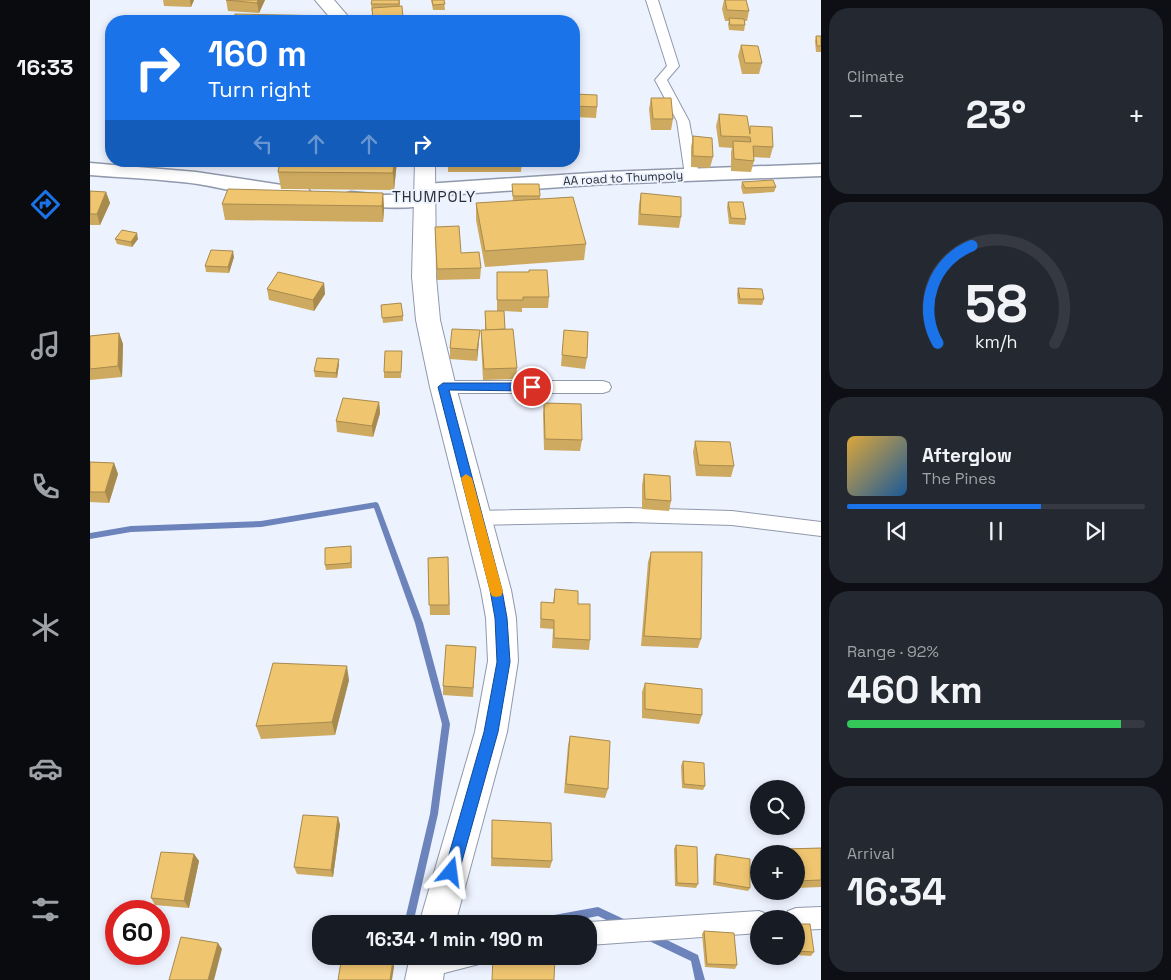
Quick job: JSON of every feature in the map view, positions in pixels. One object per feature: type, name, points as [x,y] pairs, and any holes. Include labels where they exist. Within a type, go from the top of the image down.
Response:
[{"type":"main road","points":[[324,0],[338,15]]},
{"type":"main road","points":[[424,167],[424,277],[428,320],[443,387],[496,590],[501,618],[503,662],[491,732],[440,915]]},
{"type":"main road","name":"AA road to Thumpoly","points":[[90,169],[196,178],[268,190],[384,201],[425,195],[606,178],[821,170]]},
{"type":"street","points":[[652,0],[673,66],[661,80],[683,121],[692,175]]},
{"type":"street","points":[[443,387],[603,387]]},
{"type":"street","points":[[476,518],[629,515],[732,518],[821,529]]},
{"type":"street","points":[[805,919],[821,918]]},
{"type":"street","points":[[597,934],[750,923]]},
{"type":"building","points":[[226,0],[258,0],[257,3]]},
{"type":"building","points":[[372,0],[399,0],[399,4],[371,4]]},
{"type":"building","points":[[432,0],[444,0],[445,4],[433,5]]},
{"type":"building","points":[[725,0],[746,0],[749,11],[727,10]]},
{"type":"building","points":[[402,6],[403,15],[373,15],[372,8]]},
{"type":"building","points":[[235,14],[283,15],[235,15]]},
{"type":"building","points":[[729,18],[744,19],[745,25],[730,25]]},
{"type":"building","points":[[816,36],[821,36],[821,46],[817,46]]},
{"type":"building","points":[[741,45],[758,46],[762,63],[745,63]]},
{"type":"building","points":[[580,94],[597,95],[597,107],[580,106]]},
{"type":"building","points":[[651,98],[671,98],[673,119],[653,119]]},
{"type":"building","points":[[719,114],[747,116],[750,134],[750,126],[772,127],[773,147],[753,146],[754,161],[734,159],[733,141],[751,142],[750,137],[721,136]]},
{"type":"building","points":[[693,136],[712,138],[713,157],[693,156]]},
{"type":"building","points":[[279,167],[394,167],[393,173],[278,172]]},
{"type":"building","points":[[773,180],[776,187],[745,188],[742,182]]},
{"type":"building","points":[[512,184],[539,184],[540,196],[513,196]]},
{"type":"building","points":[[228,189],[383,193],[382,206],[222,204]]},
{"type":"building","points":[[90,191],[106,192],[97,214],[90,214]]},
{"type":"building","points":[[641,193],[681,197],[681,217],[640,214]]},
{"type":"building","points":[[573,197],[586,244],[485,251],[476,203]]},
{"type":"building","points":[[728,202],[743,202],[746,219],[731,218]]},
{"type":"building","points":[[459,226],[461,253],[479,252],[481,268],[437,269],[435,227]]},
{"type":"building","points":[[122,230],[137,233],[131,242],[115,239]]},
{"type":"building","points":[[211,250],[233,251],[228,267],[205,266]]},
{"type":"building","points":[[529,270],[547,270],[549,297],[497,300],[497,272],[529,272]]},
{"type":"building","points":[[278,272],[324,283],[313,300],[267,289]]},
{"type":"building","points":[[738,288],[762,289],[764,299],[740,299]]},
{"type":"building","points":[[401,303],[403,316],[382,318],[381,305]]},
{"type":"building","points":[[485,311],[504,311],[505,329],[486,330]]},
{"type":"building","points":[[452,329],[480,330],[477,350],[450,348]]},
{"type":"building","points":[[513,329],[517,368],[484,369],[481,330]]},
{"type":"building","points":[[564,330],[588,332],[587,358],[562,355]]},
{"type":"building","points":[[119,333],[118,366],[90,369],[90,336]]},
{"type":"building","points":[[385,351],[402,351],[401,372],[384,372]]},
{"type":"building","points":[[317,358],[339,359],[336,373],[314,371]]},
{"type":"building","points":[[343,398],[379,402],[372,426],[336,421]]},
{"type":"building","points":[[544,403],[581,404],[582,440],[545,439]]},
{"type":"building","points":[[695,441],[730,442],[734,466],[699,465]]},
{"type":"building","points":[[90,462],[114,463],[105,492],[90,492]]},
{"type":"building","points":[[644,474],[670,476],[671,501],[645,499]]},
{"type":"building","points":[[351,546],[351,563],[325,565],[325,548]]},
{"type":"building","points":[[651,552],[702,552],[701,639],[644,636]]},
{"type":"building","points":[[448,557],[449,605],[429,605],[428,558]]},
{"type":"building","points":[[555,589],[578,591],[578,604],[590,604],[590,640],[554,638],[554,620],[541,619],[541,602],[554,603]]},
{"type":"building","points":[[446,645],[476,647],[473,688],[443,686]]},
{"type":"building","points":[[273,663],[347,666],[332,722],[256,726]]},
{"type":"building","points":[[645,683],[702,689],[702,715],[645,709]]},
{"type":"building","points":[[570,736],[610,741],[608,789],[566,784]]},
{"type":"building","points":[[683,761],[704,763],[705,786],[684,784]]},
{"type":"building","points":[[303,815],[338,817],[331,870],[294,867]]},
{"type":"building","points":[[492,820],[551,823],[552,861],[492,858]]},
{"type":"building","points":[[676,845],[697,847],[698,884],[677,883]]},
{"type":"building","points":[[805,848],[821,848],[821,880],[805,881]]},
{"type":"building","points":[[161,852],[194,854],[184,901],[151,898]]},
{"type":"building","points":[[716,854],[750,859],[750,888],[715,882]]},
{"type":"building","points":[[805,924],[810,924],[814,952],[805,952]]},
{"type":"building","points":[[704,931],[734,933],[737,965],[707,964]]},
{"type":"building","points":[[181,937],[218,943],[208,980],[169,980]]},
{"type":"building","points":[[340,965],[392,965],[390,980],[338,980]]},
{"type":"building","points":[[493,965],[555,965],[554,980],[492,980]]},
{"type":"waterway","points":[[90,536],[131,529],[261,524],[376,505],[419,623],[446,724],[434,814],[410,915]]},
{"type":"waterway","points":[[578,915],[598,911],[625,924]]},
{"type":"waterway","points":[[650,937],[695,958],[700,980]]},
{"type":"slow traffic","points":[[466,478],[496,592]]},
{"type":"district","name":"THUMPOLY","points":[[434,197]]},
{"type":"route","points":[[451,872],[491,732],[503,662],[501,618],[496,590],[443,387],[532,387]]}]
